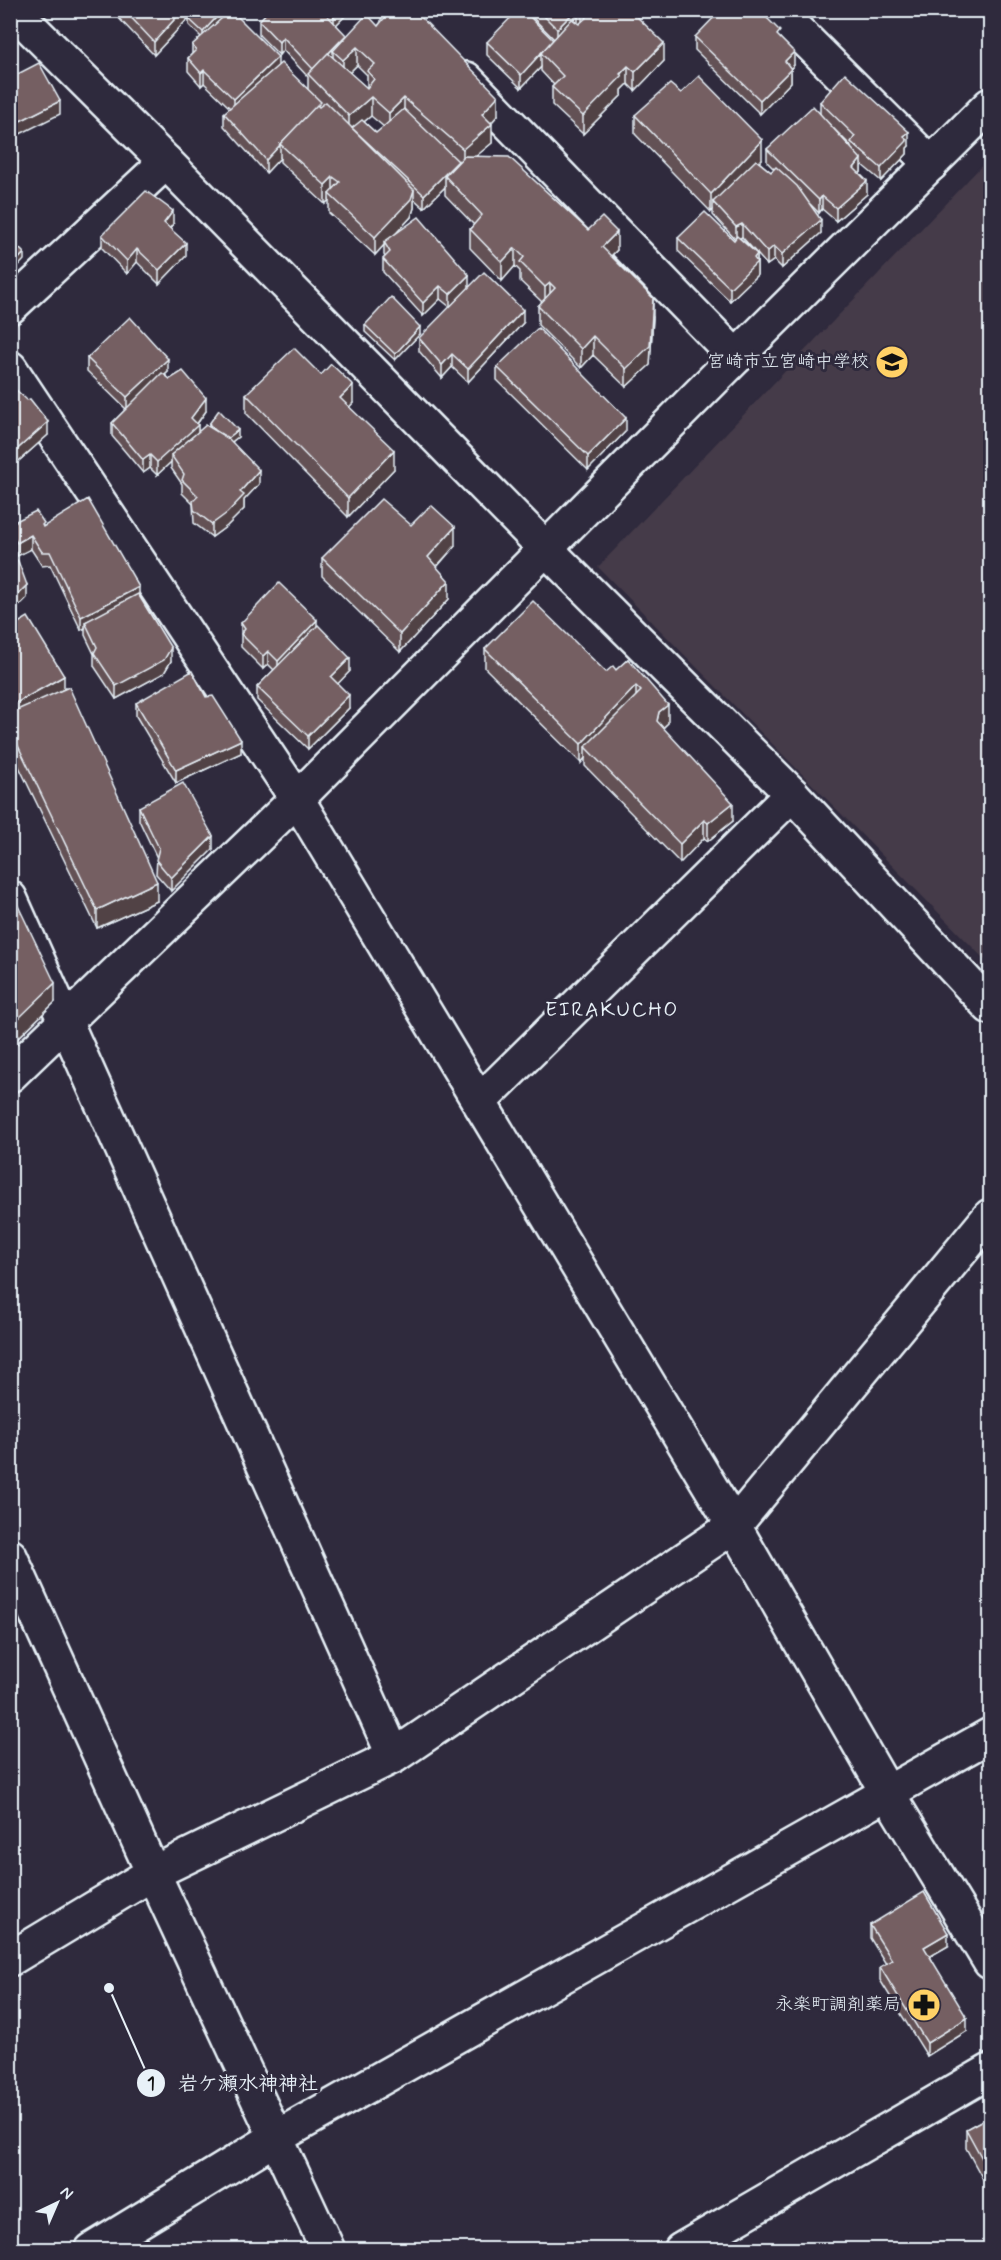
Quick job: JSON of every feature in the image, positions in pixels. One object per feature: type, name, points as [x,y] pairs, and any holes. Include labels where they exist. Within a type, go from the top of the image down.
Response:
[{"type":"street","points":[[13,10],[792,795],[990,1007]]},
{"type":"street","points":[[776,10],[931,164]]},
{"type":"street","points":[[450,61],[736,357]]},
{"type":"street","points":[[10,1075],[297,799],[990,105]]},
{"type":"street","points":[[10,307],[166,162]]},
{"type":"street","points":[[10,368],[297,799],[734,1526],[888,1794],[990,1962]]},
{"type":"street","points":[[480,1101],[792,795]]},
{"type":"street","points":[[10,898],[67,1020],[394,1756]]},
{"type":"street","points":[[10,1959],[153,1873],[394,1756],[734,1526],[990,1216]]},
{"type":"street","points":[[10,1556],[153,1873],[328,2250]]},
{"type":"street","points":[[92,2250],[277,2137],[990,1735]]},
{"type":"street","points":[[681,2250],[990,2071]]},
{"type":"shaded area","name":"宮崎市立宮崎中学校","points":[[990,157],[990,965],[598,567]]},
{"type":"building","points":[[124,10],[183,10],[154,42]]},
{"type":"building","points":[[197,10],[223,10],[203,32],[189,19]]},
{"type":"building","points":[[231,10],[278,57],[234,99],[204,70],[201,73],[188,58],[196,50],[192,45]]},
{"type":"building","points":[[269,10],[322,10],[346,35],[313,69],[283,37],[279,42],[259,21]]},
{"type":"building","points":[[382,10],[414,10],[498,96],[482,114],[492,124],[463,149],[404,98],[389,113],[371,97],[349,116],[308,74],[328,53],[367,88],[374,79],[367,71],[375,64],[357,47],[343,60],[333,51],[367,14],[378,26],[386,16]]},
{"type":"building","points":[[518,10],[523,10],[553,40],[521,75],[487,42]]},
{"type":"building","points":[[538,10],[582,10],[578,15],[574,12],[557,29]]},
{"type":"building","points":[[582,10],[630,10],[664,43],[635,72],[628,66],[620,74],[622,76],[583,116],[552,87],[563,76],[541,53],[572,19],[579,24],[587,17]]},
{"type":"building","points":[[721,10],[759,10],[780,31],[777,35],[794,52],[785,61],[791,69],[760,100],[695,37]]},
{"type":"building","points":[[39,63],[60,101],[10,126],[10,78]]},
{"type":"building","points":[[281,63],[321,102],[266,160],[224,113]]},
{"type":"building","points":[[845,73],[909,132],[904,136],[907,141],[881,168],[851,142],[855,136],[820,102]]},
{"type":"building","points":[[699,76],[762,140],[711,194],[635,115],[670,84],[681,93]]},
{"type":"building","points":[[326,102],[414,190],[411,199],[375,237],[329,194],[340,182],[333,177],[325,185],[280,144],[317,105],[319,107]]},
{"type":"building","points":[[813,106],[861,159],[854,168],[867,181],[836,208],[822,196],[819,200],[767,149]]},
{"type":"building","points":[[404,109],[458,161],[424,195],[352,128],[362,120],[376,133]]},
{"type":"building","points":[[464,156],[509,157],[588,230],[602,217],[617,232],[602,247],[653,298],[650,346],[626,369],[593,336],[581,349],[538,306],[555,288],[550,283],[545,287],[520,262],[524,257],[515,248],[502,262],[470,229],[482,215],[445,176]]},
{"type":"building","points":[[756,160],[771,172],[776,167],[797,186],[821,220],[782,254],[774,246],[767,252],[742,224],[736,227],[713,202]]},
{"type":"building","points":[[146,191],[173,211],[164,223],[186,243],[159,270],[137,249],[127,261],[102,235]]},
{"type":"building","points":[[705,212],[734,240],[737,236],[757,254],[754,258],[757,262],[730,288],[678,238]]},
{"type":"building","points":[[419,217],[469,275],[450,294],[440,286],[423,303],[383,259],[390,252],[384,242]]},
{"type":"building","points":[[12,241],[24,253],[10,268],[10,242]]},
{"type":"building","points":[[484,272],[523,310],[468,369],[452,354],[442,365],[419,338]]},
{"type":"building","points":[[391,297],[420,327],[395,354],[365,325]]},
{"type":"building","points":[[130,317],[168,359],[127,397],[87,358]]},
{"type":"building","points":[[538,328],[626,418],[588,456],[497,367]]},
{"type":"building","points":[[294,348],[321,375],[331,364],[353,385],[340,398],[394,450],[348,498],[246,394]]},
{"type":"building","points":[[10,360],[16,367],[10,372]]},
{"type":"building","points":[[183,371],[206,398],[191,418],[198,425],[157,462],[150,455],[143,460],[112,423],[162,373],[170,379]]},
{"type":"building","points":[[13,387],[27,400],[30,399],[48,422],[13,453],[10,451],[10,389]]},
{"type":"building","points":[[219,410],[238,430],[228,438],[209,424]]},
{"type":"building","points":[[206,425],[229,439],[259,470],[240,492],[244,495],[227,513],[212,524],[194,510],[193,501],[198,496],[182,480],[184,474],[171,455]]},
{"type":"building","points":[[88,499],[139,587],[81,617],[50,552],[42,552],[31,535],[17,543],[10,531],[10,524],[36,511],[44,523],[43,527]]},
{"type":"building","points":[[381,499],[411,525],[431,505],[455,527],[428,557],[449,581],[400,634],[322,558]]},
{"type":"building","points":[[10,554],[18,561],[27,585],[10,602]]},
{"type":"building","points":[[279,583],[317,620],[278,661],[268,651],[263,656],[241,634],[245,629],[241,623]]},
{"type":"building","points":[[138,594],[171,648],[164,660],[116,686],[94,653],[97,647],[85,622]]},
{"type":"building","points":[[533,601],[606,672],[613,666],[616,670],[628,659],[668,705],[659,712],[657,721],[733,803],[708,823],[704,820],[680,844],[585,747],[641,691],[636,686],[581,744],[485,649]]},
{"type":"building","points":[[28,617],[64,676],[16,703],[10,693],[10,628]]},
{"type":"building","points":[[318,625],[350,658],[331,677],[349,695],[308,736],[257,687]]},
{"type":"building","points":[[192,671],[206,697],[213,696],[241,740],[176,770],[136,703]]},
{"type":"building","points":[[69,687],[157,882],[97,910],[10,729],[10,713]]},
{"type":"building","points":[[183,783],[213,836],[171,878],[156,860],[159,848],[139,807]]},
{"type":"building","points":[[10,889],[55,983],[16,1021],[10,1024],[10,940],[14,938],[10,931]]},
{"type":"building","name":"永楽町調剤薬局","points":[[924,1892],[948,1933],[924,1947],[967,2018],[927,2043],[880,1967],[892,1960],[870,1925]]},
{"type":"building","points":[[990,2116],[990,2173],[966,2129]]},
{"type":"place","name":"宮崎市立宮崎中学校","points":[[892,362]]},
{"type":"place","name":"岩ケ瀬水神神社","points":[[109,1988]]},
{"type":"place","name":"永楽町調剤薬局","points":[[924,2005]]},
{"type":"district","name":"EIRAKUCHO","points":[[612,1010]]}]
